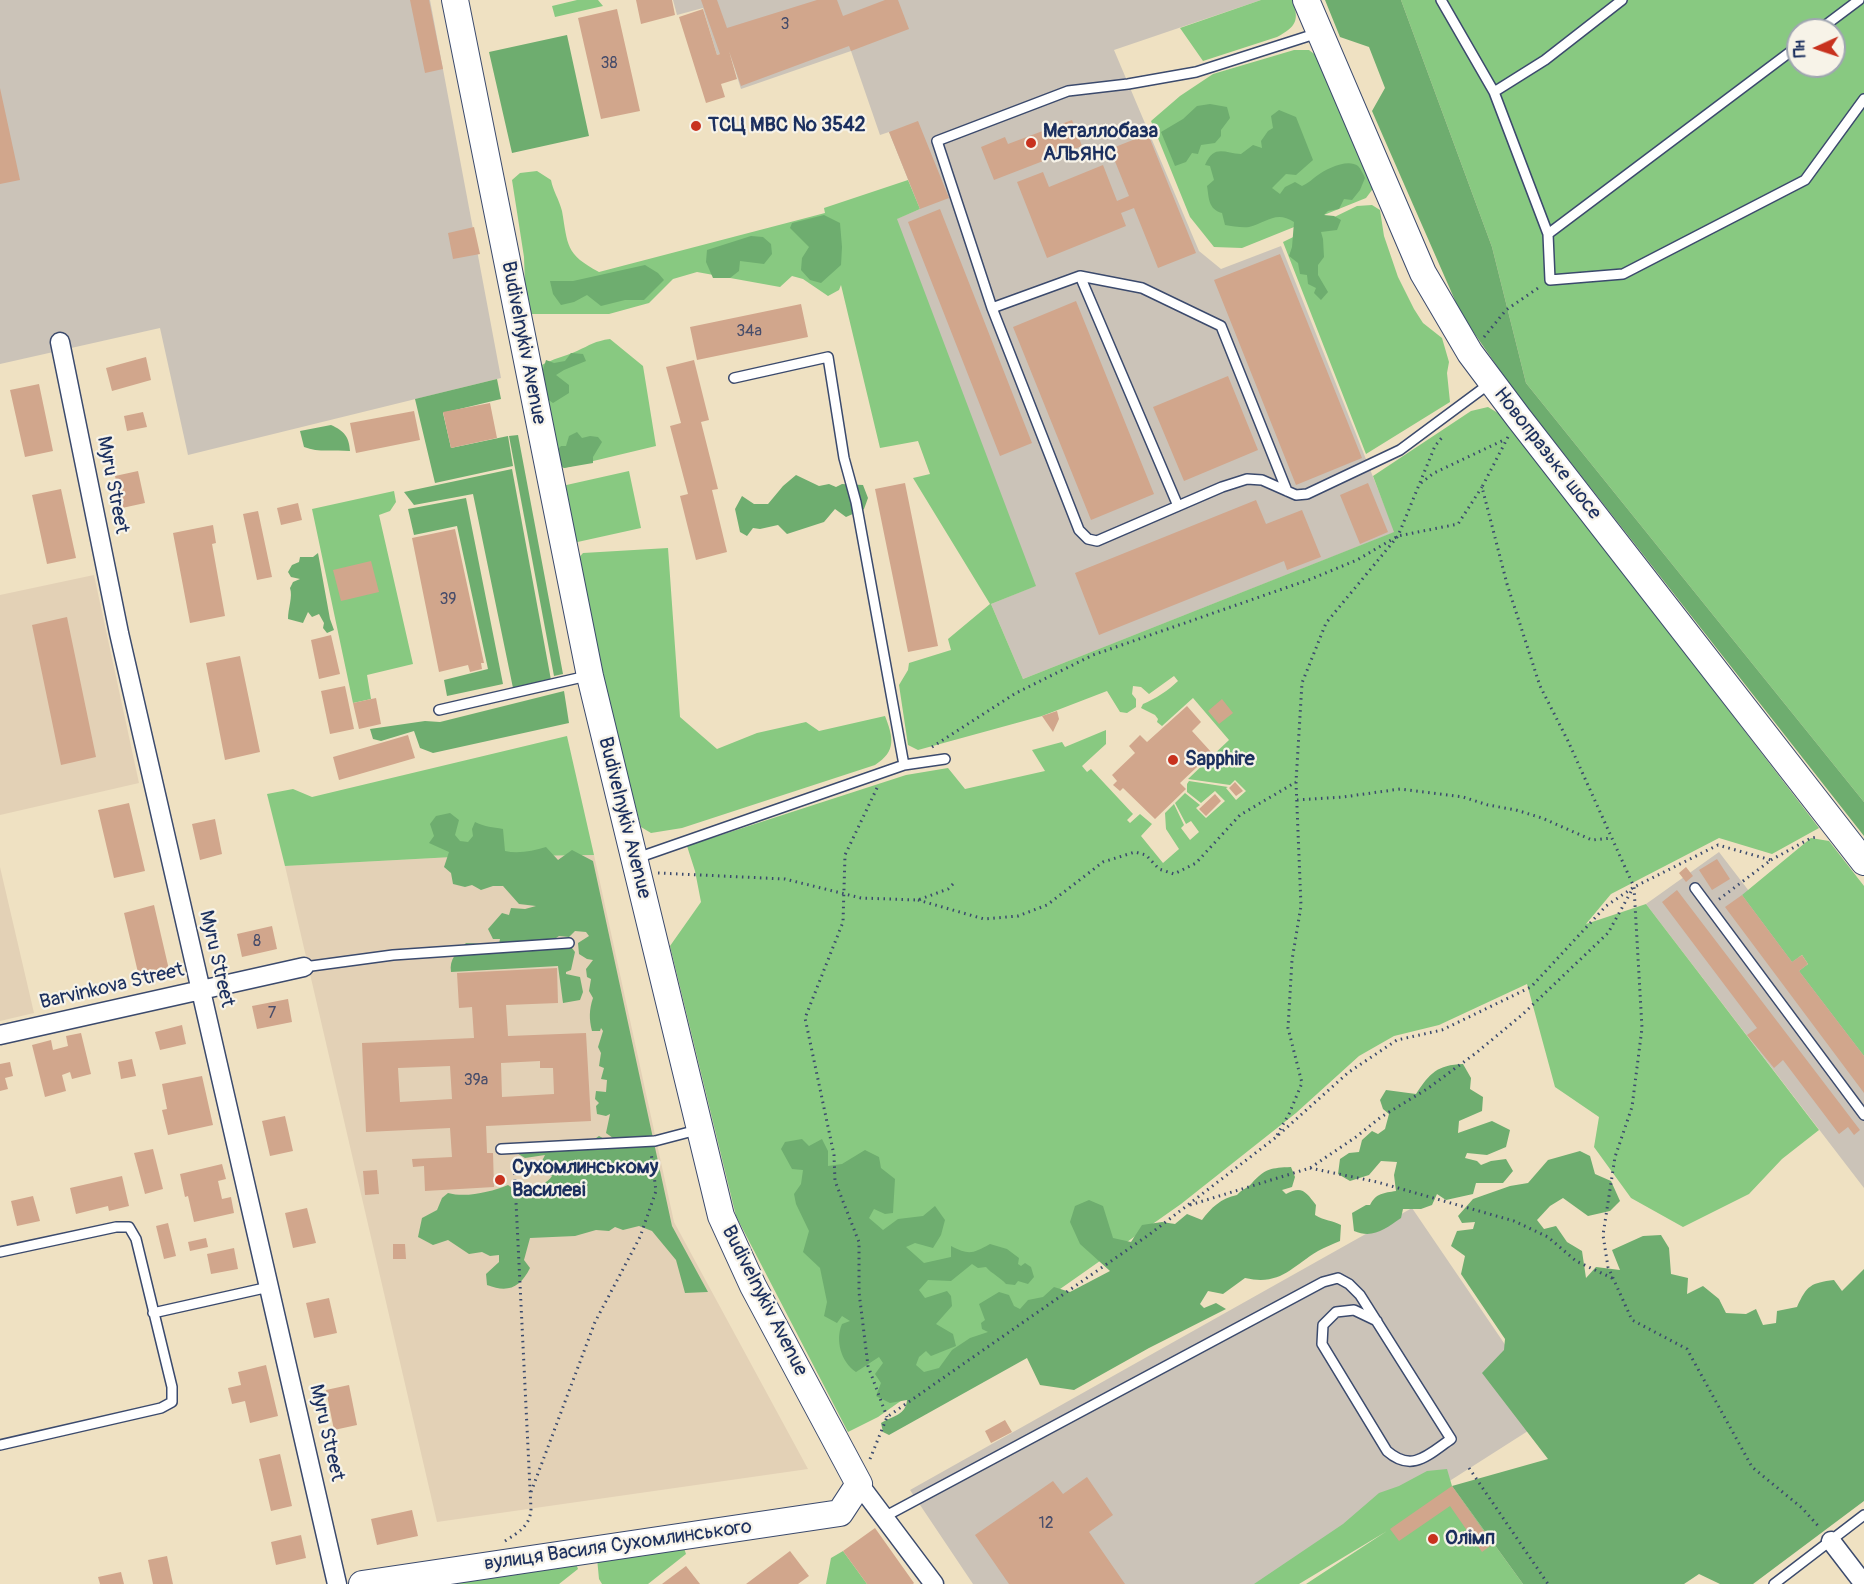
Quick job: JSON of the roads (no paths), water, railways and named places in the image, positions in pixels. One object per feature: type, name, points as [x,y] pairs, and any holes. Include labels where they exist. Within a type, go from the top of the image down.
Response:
[{"type":"street","name":"Budivelnykiv Avenue","points":[[455,0],[590,676],[721,1216],[744,1266],[859,1484],[934,1584]]},
{"type":"street","name":"Новопразьке шосе","points":[[1306,0],[1424,273],[1470,353],[1491,383],[1512,428],[1864,862]]},
{"type":"street","name":"Myru Street","points":[[60,342],[119,633],[337,1584]]},
{"type":"street","name":"Barvinkova Street","points":[[0,1035],[304,967]]},
{"type":"street","name":"вулиця Василя Сухомлинського","points":[[362,1584],[840,1513],[859,1484]]},
{"type":"street","points":[[1831,1540],[1864,1584]]},
{"type":"lane","points":[[1441,0],[1494,92],[1548,234],[1550,280],[1623,274],[1804,180],[1864,99]]},
{"type":"lane","points":[[1494,92],[1545,60],[1622,0]]},
{"type":"lane","points":[[1835,18],[1859,0]]},
{"type":"lane","points":[[1320,33],[1196,72],[1128,84],[1068,91],[937,141],[993,308],[1079,530],[1088,539],[1097,541],[1222,486],[1247,479],[1262,480],[1296,495],[1307,494],[1400,450],[1491,383]]},
{"type":"lane","points":[[1548,234],[1786,55]]},
{"type":"lane","points":[[993,308],[1080,276],[1142,288],[1221,326],[1287,491]]},
{"type":"lane","points":[[1080,276],[1178,506]]},
{"type":"lane","points":[[734,378],[828,357],[844,458],[858,514],[904,765]]},
{"type":"lane","points":[[439,710],[590,676]]},
{"type":"lane","points":[[635,866],[904,765],[945,759]]},
{"type":"lane","points":[[1695,888],[1864,1115]]},
{"type":"lane","points":[[304,967],[416,953],[569,943]]},
{"type":"lane","points":[[501,1149],[649,1141],[700,1129]]},
{"type":"lane","points":[[0,1252],[116,1227],[129,1227],[136,1239],[172,1387],[172,1402],[161,1408],[0,1445]]},
{"type":"lane","points":[[884,1517],[1323,1282],[1338,1278],[1349,1284],[1360,1295],[1377,1321],[1451,1440],[1417,1461],[1400,1460],[1387,1450],[1323,1344],[1321,1334],[1323,1325],[1336,1312],[1354,1310],[1377,1321]]},
{"type":"lane","points":[[153,1313],[269,1287]]},
{"type":"lane","points":[[1774,1584],[1864,1515]]},
{"type":"place","name":"ТСЦ МВС № 3542","points":[[696,126]]},
{"type":"place","name":"Металлобаза АЛЬЯНС","points":[[1031,143]]},
{"type":"place","name":"Sapphire","points":[[1173,760]]},
{"type":"place","name":"Сухомлинському Василеві","points":[[500,1180]]},
{"type":"place","name":"Олімп","points":[[1433,1539]]}]
